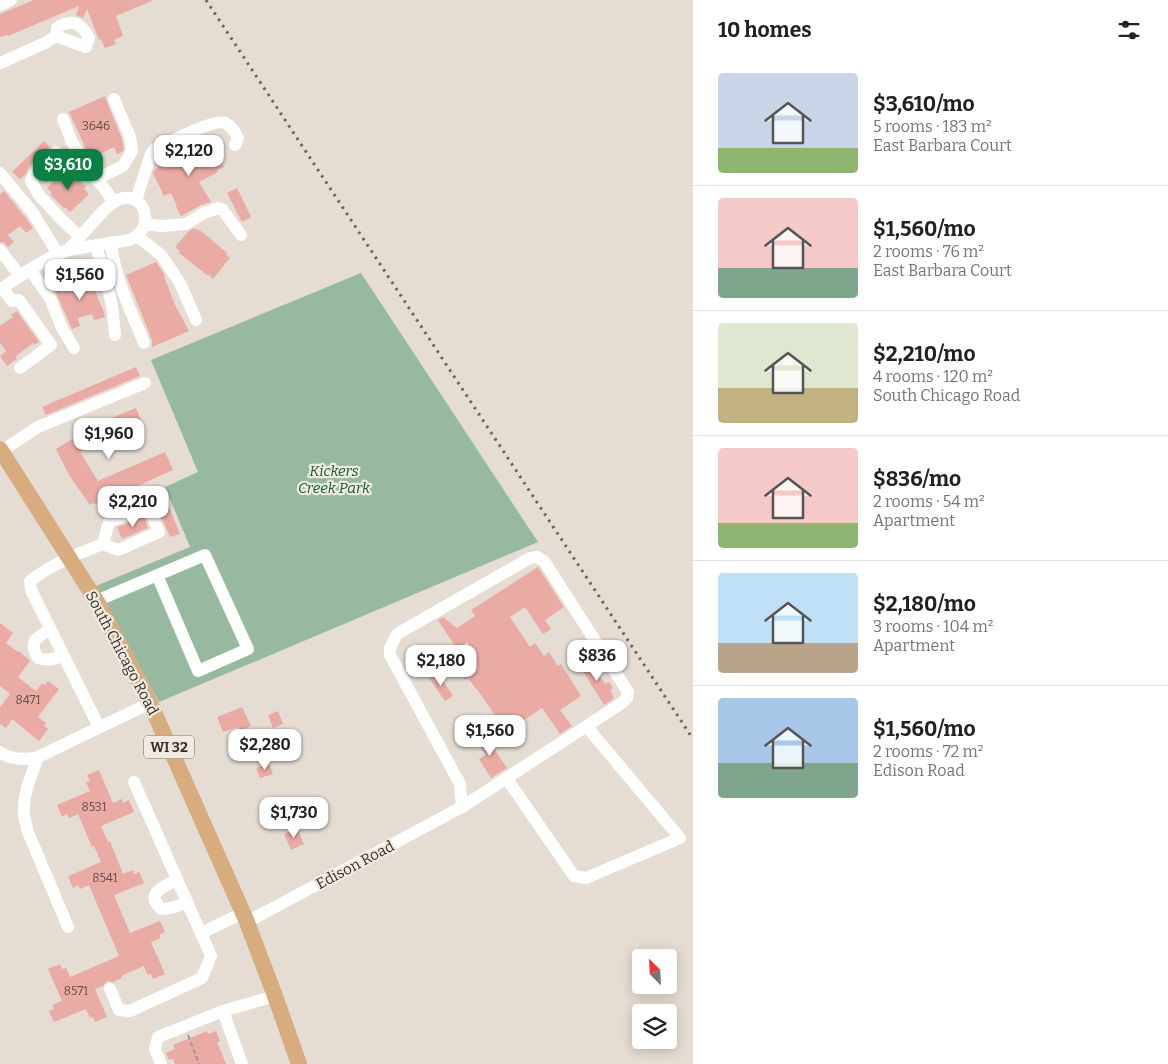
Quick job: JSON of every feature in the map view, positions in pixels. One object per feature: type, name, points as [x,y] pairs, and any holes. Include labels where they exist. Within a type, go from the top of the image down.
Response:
[{"type":"main road","name":"South Chicago Road","points":[[0,451],[96,601],[150,703],[245,917],[299,1064]]},
{"type":"street","points":[[0,5],[11,0]]},
{"type":"street","points":[[0,63],[45,43],[56,36]]},
{"type":"street","points":[[96,179],[123,166],[132,151],[130,137],[114,99]]},
{"type":"street","points":[[63,119],[72,142],[90,172],[114,202]]},
{"type":"street","points":[[136,200],[151,154],[155,149],[219,122],[233,128],[238,138],[235,145]]},
{"type":"street","points":[[56,152],[35,173],[31,181],[38,195],[80,237]]},
{"type":"street","points":[[0,173],[63,252]]},
{"type":"street","points":[[20,368],[51,345],[19,300],[12,301],[1,289],[63,252],[114,202],[129,197],[141,204],[146,219],[145,227],[137,236],[129,240],[63,252]]},
{"type":"street","points":[[145,224],[161,226],[186,224],[204,213],[218,208],[222,209],[240,235]]},
{"type":"street","points":[[137,236],[161,254],[180,283],[196,320]]},
{"type":"street","points":[[112,242],[112,257],[119,282],[144,343]]},
{"type":"street","points":[[96,245],[112,305],[115,335]]},
{"type":"street","points":[[0,250],[50,298],[62,328],[74,348]]},
{"type":"street","points":[[0,451],[38,427],[145,383]]},
{"type":"street","points":[[99,727],[30,590],[30,581],[68,557],[102,544]]},
{"type":"street","points":[[96,601],[157,575],[205,555],[248,649],[198,671],[157,575]]},
{"type":"street","name":"Edison Road","points":[[200,933],[245,917],[462,807],[587,727],[627,698],[628,692],[544,561],[537,558],[530,558],[397,634],[390,648],[390,655],[460,784],[462,807]]},
{"type":"street","points":[[50,630],[38,635],[34,642],[34,652],[38,658],[47,660],[63,656]]},
{"type":"street","points":[[0,752],[6,757],[28,760],[38,757],[150,703]]},
{"type":"street","points":[[507,778],[574,876],[586,878],[680,838],[587,727]]},
{"type":"street","points":[[38,757],[30,778],[24,817],[28,832],[68,927]]},
{"type":"street","points":[[110,989],[119,1010],[130,1010],[202,978],[211,956],[134,782]]},
{"type":"street","points":[[177,880],[159,889],[155,900],[157,905],[161,909],[167,909],[187,902]]},
{"type":"street","points":[[161,1064],[155,1049],[158,1036],[223,1011],[275,996]]},
{"type":"street","points":[[223,1011],[242,1064]]},
{"type":"path","points":[[184,1026],[199,1064]]},
{"type":"green space","name":"Kickers Creek Park","points":[[361,273],[538,542],[159,702],[96,586],[190,547],[165,487],[198,472],[151,360]]},
{"type":"building","points":[[34,0],[154,0],[116,16],[123,36],[114,40],[116,44],[105,48],[101,39],[99,40],[87,9],[83,18],[76,15],[79,6],[8,36],[0,37],[0,14]]},
{"type":"building","points":[[105,96],[124,149],[117,154],[114,147],[100,154],[103,160],[95,164],[69,112]]},
{"type":"building","points":[[44,141],[50,147],[29,167],[26,174],[20,179],[12,172]]},
{"type":"building","points":[[211,142],[224,167],[199,182],[211,202],[201,205],[181,216],[171,193],[164,196],[153,173],[158,166],[204,143],[205,145]]},
{"type":"building","points":[[65,170],[71,175],[72,173],[86,187],[84,189],[89,194],[70,212],[50,194],[52,193],[47,188]]},
{"type":"building","points":[[237,188],[251,217],[242,222],[227,193]]},
{"type":"building","points":[[4,191],[33,228],[26,233],[20,226],[8,235],[14,242],[8,247],[0,242],[0,194]]},
{"type":"building","points":[[194,228],[206,235],[227,253],[226,255],[230,258],[213,279],[178,252],[180,251],[175,247]]},
{"type":"building","points":[[156,262],[165,275],[175,305],[189,331],[152,347],[152,340],[126,275]]},
{"type":"building","points":[[90,272],[105,317],[94,320],[92,314],[78,318],[80,326],[72,329],[53,286],[64,281],[68,290],[82,285],[78,277]]},
{"type":"building","points":[[17,311],[39,342],[34,345],[33,343],[7,366],[0,356],[6,351],[0,343],[0,326],[13,317],[11,315]]},
{"type":"building","points":[[136,367],[140,376],[46,415],[42,407]]},
{"type":"building","points":[[136,408],[143,425],[80,452],[98,481],[165,452],[173,470],[119,494],[113,496],[112,494],[90,505],[69,475],[56,449],[77,436],[75,433]]},
{"type":"building","points":[[168,504],[180,534],[170,537],[158,509]]},
{"type":"building","points":[[144,517],[148,528],[122,539],[117,527]]},
{"type":"building","points":[[538,567],[564,607],[545,620],[551,629],[543,634],[525,607],[510,617],[530,647],[535,643],[544,656],[549,652],[558,666],[561,664],[581,696],[560,710],[572,726],[560,734],[542,708],[515,726],[508,715],[499,721],[477,689],[468,678],[465,680],[457,669],[477,656],[467,642],[457,649],[438,620],[443,617],[457,628],[475,616],[471,610]]},
{"type":"building","points":[[0,623],[13,633],[6,643],[30,661],[18,677],[36,691],[42,683],[45,685],[48,681],[59,689],[38,717],[46,723],[44,726],[48,729],[39,741],[12,719],[6,728],[0,724],[0,707],[10,694],[0,686]]},
{"type":"building","points":[[589,659],[605,684],[609,682],[613,688],[610,690],[614,698],[604,705],[579,665]]},
{"type":"building","points":[[438,673],[453,696],[445,701],[429,678]]},
{"type":"building","points":[[242,707],[251,726],[240,731],[238,727],[223,732],[217,717]]},
{"type":"building","points":[[278,711],[283,724],[273,728],[268,715]]},
{"type":"building","points":[[483,732],[507,768],[491,778],[479,759],[486,755],[474,738]]},
{"type":"building","points":[[269,763],[273,774],[260,778],[256,768]]},
{"type":"building","points":[[99,770],[113,803],[122,799],[123,803],[129,800],[134,812],[101,826],[108,842],[110,841],[123,874],[133,870],[134,874],[139,872],[144,883],[114,895],[130,933],[160,921],[165,932],[159,935],[161,938],[151,942],[165,974],[153,979],[151,974],[148,975],[144,966],[121,976],[122,978],[113,982],[107,981],[103,986],[95,989],[107,1017],[95,1022],[93,1017],[90,1018],[86,1009],[54,1022],[49,1011],[54,1009],[52,1005],[62,1001],[48,969],[60,964],[62,969],[66,968],[70,977],[119,956],[89,885],[80,889],[78,885],[73,888],[68,876],[101,862],[94,846],[92,847],[78,814],[69,818],[67,814],[62,817],[57,805],[90,791],[86,782],[90,781],[87,775]]},
{"type":"building","points":[[297,828],[304,844],[291,850],[284,834]]},
{"type":"building","points":[[207,1031],[208,1034],[216,1031],[220,1041],[217,1042],[226,1064],[175,1064],[173,1059],[169,1060],[166,1053],[175,1049],[173,1045]]},
{"type":"railway","points":[[206,0],[693,739]]}]
